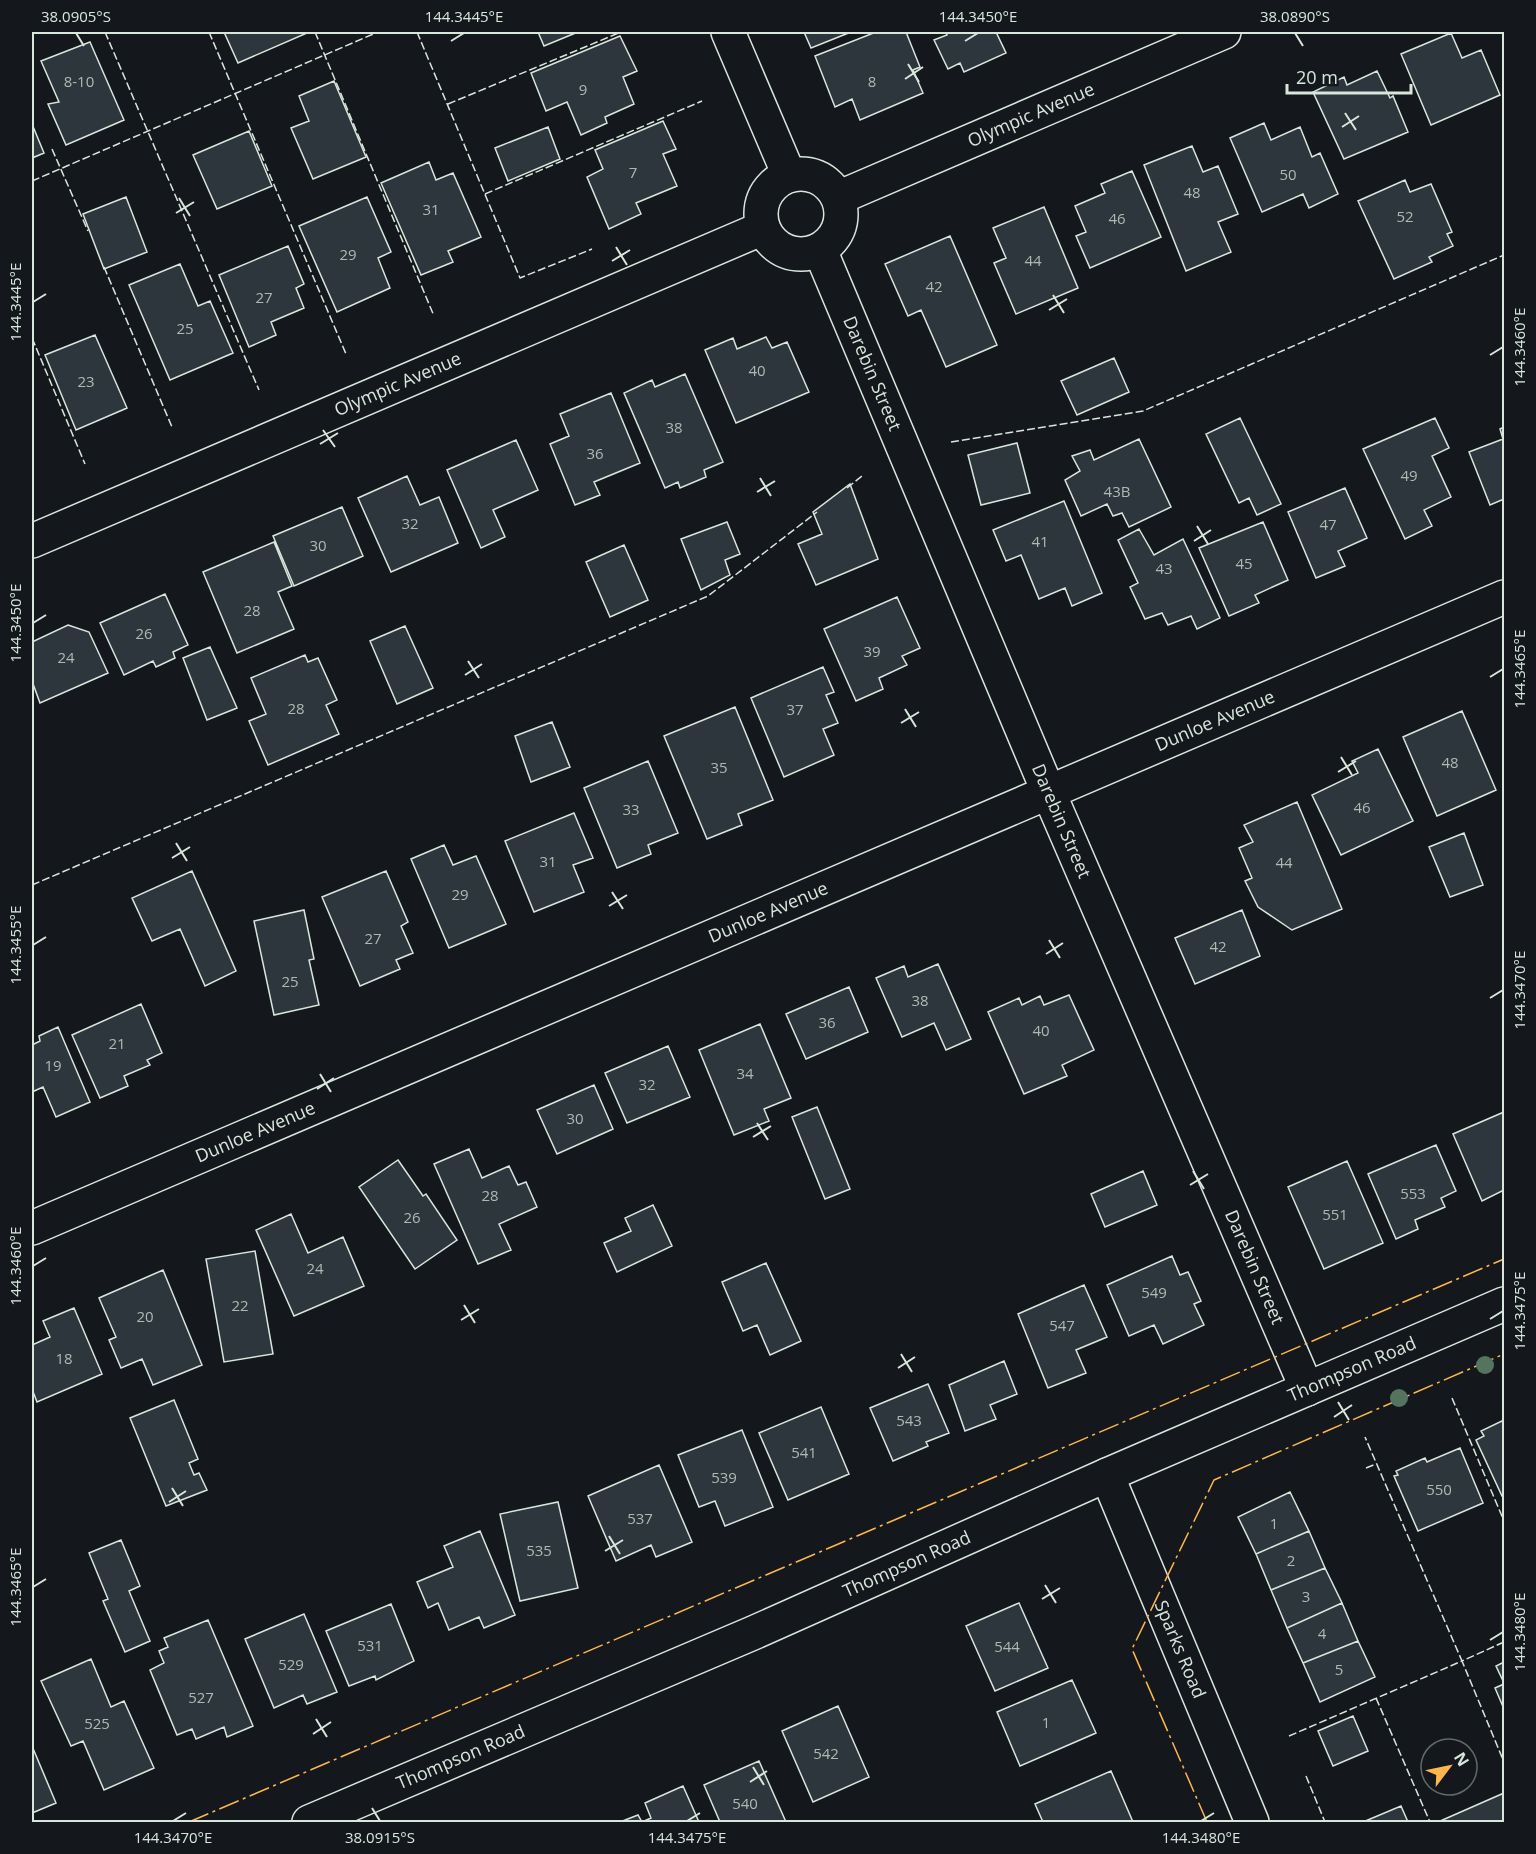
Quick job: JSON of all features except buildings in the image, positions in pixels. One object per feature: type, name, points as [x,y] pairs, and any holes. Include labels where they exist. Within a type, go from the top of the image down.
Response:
[{"type":"street","points":[[728,32],[789,175]]},
{"type":"street","name":"Olympic Avenue","points":[[838,198],[1224,32]]},
{"type":"street","points":[[789,175],[813,175],[832,188],[838,198],[841,210],[839,227],[830,243],[820,250],[807,254],[793,254],[780,249],[770,240],[763,228],[761,215],[768,190],[789,175]]},
{"type":"street","name":"Olympic Avenue","points":[[32,541],[763,228]]},
{"type":"street","name":"Darebin Street","points":[[820,250],[1048,791],[1307,1389]]},
{"type":"street","name":"Dunloe Avenue","points":[[32,1228],[1504,597]]},
{"type":"street","name":"Thompson Road","points":[[309,1822],[753,1633],[1107,1475],[1504,1304]]},
{"type":"street","name":"Sparks Road","points":[[1107,1475],[1252,1822]]},
{"type":"fence","points":[[105,32],[259,390]]},
{"type":"fence","points":[[209,32],[346,354]]},
{"type":"fence","points":[[315,32],[434,316]]},
{"type":"fence","points":[[32,181],[378,32]]},
{"type":"fence","points":[[417,32],[520,278],[592,249]]},
{"type":"fence","points":[[448,104],[621,32]]},
{"type":"fence","points":[[485,194],[702,101]]},
{"type":"fence","points":[[52,149],[88,231]]},
{"type":"fence","points":[[951,442],[1143,411],[1504,255]]},
{"type":"fence","points":[[104,267],[172,427]]},
{"type":"fence","points":[[32,338],[85,464]]},
{"type":"fence","points":[[847,488],[862,476]]},
{"type":"fence","points":[[32,885],[708,596],[817,512]]},
{"type":"fence","points":[[1452,1398],[1504,1521]]},
{"type":"fence","points":[[1289,1736],[1462,1661],[1365,1437]]},
{"type":"fence","points":[[1366,1468],[1376,1464]]},
{"type":"fence","points":[[1504,1642],[1462,1661],[1504,1762]]},
{"type":"fence","points":[[1376,1698],[1430,1822]]},
{"type":"fence","points":[[1306,1776],[1325,1822]]},
{"type":"power","points":[[189,1822],[1504,1259]]},
{"type":"power","points":[[1207,1822],[1132,1649],[1214,1480],[1504,1354]]}]
